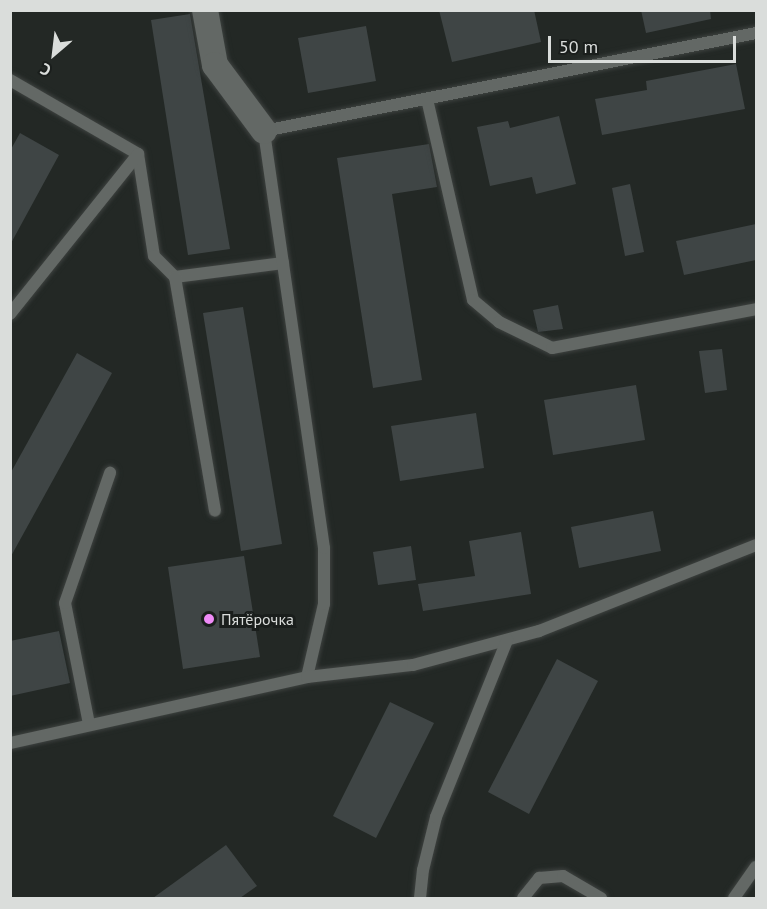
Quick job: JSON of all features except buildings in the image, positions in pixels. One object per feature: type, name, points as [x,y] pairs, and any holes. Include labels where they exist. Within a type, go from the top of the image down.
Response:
[{"type":"street","points":[[205,10],[215,65],[264,131]]},
{"type":"lane","points":[[308,677],[324,604],[324,548],[264,131],[756,33]]},
{"type":"lane","points":[[10,80],[138,154]]},
{"type":"lane","points":[[427,99],[473,300],[499,322],[552,348],[756,309]]},
{"type":"lane","points":[[138,154],[154,256],[175,277],[215,511]]},
{"type":"lane","points":[[10,314],[138,154]]},
{"type":"lane","points":[[175,277],[283,263]]},
{"type":"lane","points":[[89,724],[65,603],[110,473]]},
{"type":"lane","points":[[10,743],[308,677],[413,665],[507,640],[665,584],[756,545]]},
{"type":"lane","points":[[420,898],[423,870],[436,817],[507,640]]},
{"type":"lane","points":[[734,898],[756,867]]},
{"type":"lane","points":[[523,898],[538,878],[563,876],[601,898]]},
{"type":"place","name":"Пятёрочка","points":[[209,619]]}]
